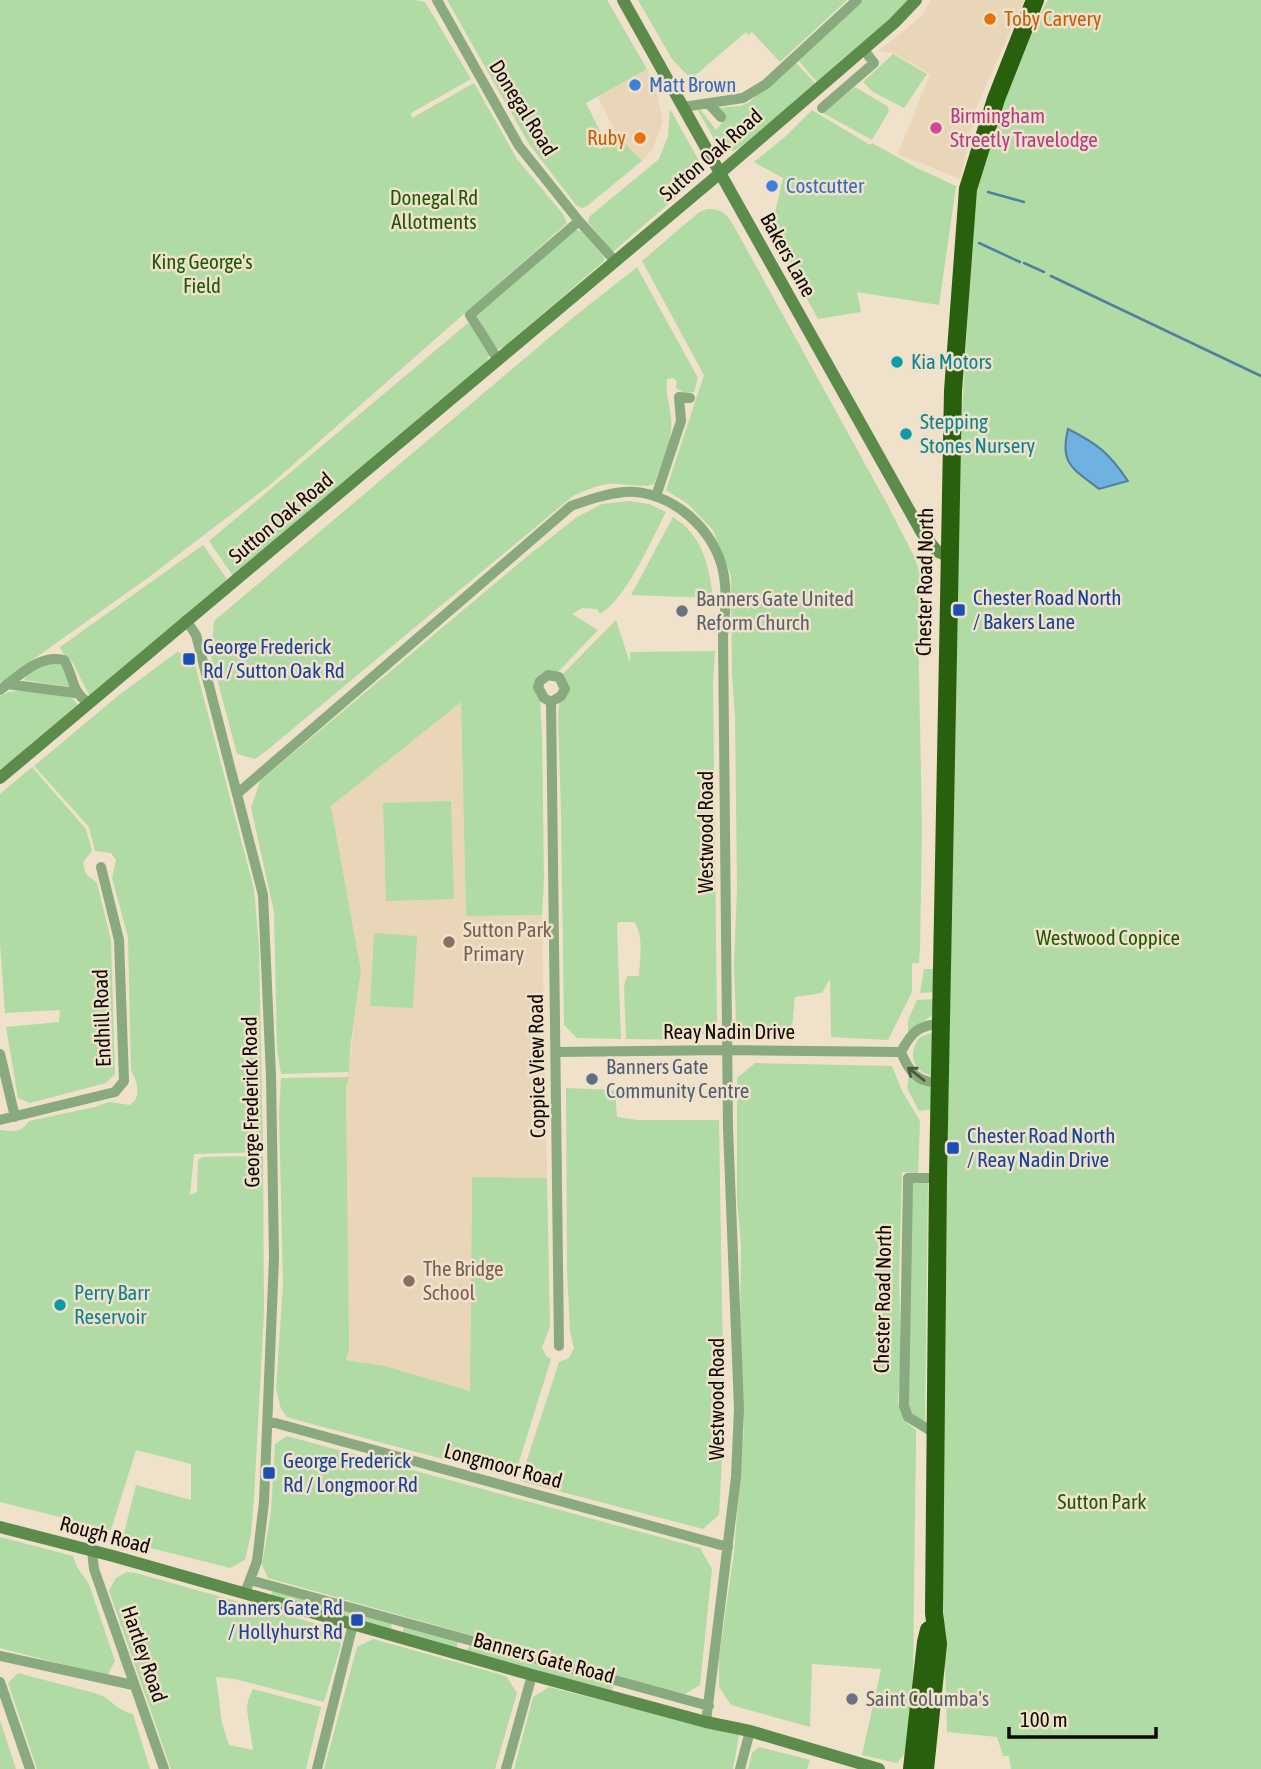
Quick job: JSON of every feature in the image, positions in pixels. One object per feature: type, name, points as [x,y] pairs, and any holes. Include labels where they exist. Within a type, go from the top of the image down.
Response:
[{"type":"highway","name":"Chester Road North","points":[[925,1769],[938,1644],[934,1613],[938,1178],[953,391],[968,189],[996,99],[1035,0]]},
{"type":"highway","name":"Chester Road North","points":[[912,1769],[926,1642],[934,1613]]},
{"type":"street","name":"Donegal Road","points":[[437,0],[519,145],[579,221],[615,261]]},
{"type":"street","name":"Bakers Lane","points":[[623,0],[922,528],[922,533],[934,548],[948,548]]},
{"type":"street","name":"Sutton Oak Road","points":[[683,107],[743,98],[766,83],[857,0]]},
{"type":"street","name":"Sutton Oak Road","points":[[0,778],[87,702],[234,583],[720,173],[864,50],[916,0]]},
{"type":"street","points":[[822,108],[874,63],[864,50]]},
{"type":"street","points":[[820,87],[832,100]]},
{"type":"street","name":"Sutton Oak Road","points":[[709,104],[721,117]]},
{"type":"street","points":[[498,360],[470,315],[579,221]]},
{"type":"street","points":[[656,495],[681,421],[682,395]]},
{"type":"street","name":"Westwood Road","points":[[238,793],[571,506],[597,497],[626,492],[656,495],[687,513],[702,528],[717,551],[724,574],[726,601],[723,636],[727,1050],[739,1409],[736,1477],[706,1723]]},
{"type":"street","name":"George Frederick Road","points":[[186,620],[196,635],[263,895],[271,1076],[274,1258],[264,1502],[257,1561],[245,1593]]},
{"type":"street","points":[[4,687],[42,660],[54,657],[64,660],[71,672],[75,693]]},
{"type":"street","points":[[4,687],[75,693],[87,702]]},
{"type":"street","name":"Coppice View Road","points":[[551,702],[559,1346]]},
{"type":"street","name":"Endhill Road","points":[[0,1120],[115,1092],[124,1081],[120,940],[101,867]]},
{"type":"street","points":[[941,1082],[930,1083],[918,1079],[907,1067],[901,1052],[910,1036],[919,1028],[942,1024]]},
{"type":"street","name":"Reay Nadin Drive","points":[[557,1052],[901,1052]]},
{"type":"street","points":[[0,1054],[15,1117]]},
{"type":"street","name":"Chester Road North","points":[[936,1434],[908,1417],[904,1406],[908,1178],[938,1178]]},
{"type":"street","name":"Longmoor Road","points":[[268,1421],[728,1547]]},
{"type":"street","name":"Rough Road","points":[[0,1527],[199,1580]]},
{"type":"street","name":"Hartley Road","points":[[92,1551],[94,1569],[164,1769]]},
{"type":"street","name":"Banners Gate Road","points":[[199,1580],[532,1675],[706,1723],[750,1731],[879,1769]]},
{"type":"street","name":"Banners Gate Road","points":[[250,1580],[709,1706]]},
{"type":"street","points":[[317,1769],[353,1624]]},
{"type":"street","points":[[0,1656],[134,1685]]},
{"type":"street","points":[[506,1769],[532,1675]]},
{"type":"street","points":[[0,1682],[30,1769]]},
{"type":"street","points":[[740,1769],[750,1731]]},
{"type":"shaded area","points":[[931,0],[1024,0],[977,106],[960,179],[898,154],[930,74],[894,53],[878,51],[921,17]]},
{"type":"shaded area","points":[[647,69],[655,85],[663,121],[653,148],[642,161],[617,135],[598,97]]},
{"type":"shaded area","name":"Sutton Park Primary","points":[[461,701],[466,916],[542,915],[547,1178],[472,1178],[470,1392],[385,1366],[346,1360],[346,1087],[361,971],[331,806]]},
{"type":"green space","name":"King George's Field","points":[[0,0],[425,2],[471,79],[411,113],[412,118],[474,83],[517,159],[563,214],[567,223],[271,484],[149,577],[0,683]]},
{"type":"green space","points":[[447,0],[607,0],[647,69],[586,103],[603,137],[593,147],[601,149],[617,135],[642,161],[587,206],[582,208],[576,205],[529,144]]},
{"type":"green space","points":[[638,0],[847,0],[780,62],[752,32],[748,35],[746,32],[691,79],[672,59]]},
{"type":"green space","points":[[863,0],[909,0],[869,39],[817,82],[798,60]]},
{"type":"green space","name":"Sutton Park","points":[[1048,0],[1261,0],[1261,1769],[1011,1769],[1009,1756],[1003,1756],[997,1737],[947,1732],[941,1526],[953,833],[954,552],[975,188],[1001,100]]},
{"type":"green space","points":[[893,54],[927,74],[904,108],[873,92],[863,82]]},
{"type":"green space","points":[[795,62],[816,84],[742,146],[733,151],[718,146],[697,109],[701,110],[716,130],[722,123],[716,115],[718,108],[748,103]]},
{"type":"green space","points":[[855,87],[887,106],[889,111],[872,140],[823,113]]},
{"type":"green space","points":[[670,109],[703,168],[703,174],[614,251],[611,250],[588,222],[589,217],[659,159],[668,136]]},
{"type":"green space","points":[[812,110],[870,145],[872,143],[956,186],[939,305],[857,292],[861,312],[818,319],[762,218],[775,213],[783,178],[754,162]]},
{"type":"green space","points":[[707,209],[724,214],[735,228],[886,502],[920,573],[920,950],[919,963],[912,963],[912,992],[888,1040],[831,1037],[830,979],[822,993],[795,997],[792,1028],[783,1037],[753,1038],[736,1023],[734,965],[737,888],[731,576],[713,530],[688,504],[666,490],[704,375],[642,261],[699,212]]},
{"type":"green space","points":[[575,229],[582,232],[604,257],[604,261],[504,347],[497,349],[476,313]]},
{"type":"green space","points":[[637,267],[698,378],[694,392],[684,393],[676,388],[677,381],[673,378],[667,379],[671,426],[666,451],[654,484],[607,484],[573,496],[265,752],[255,759],[237,754],[211,656],[214,621],[570,320]]},
{"type":"green space","points":[[468,323],[474,326],[490,352],[487,362],[233,576],[209,541]]},
{"type":"green space","points":[[629,501],[649,504],[666,512],[646,552],[629,582],[610,606],[600,614],[597,609],[582,608],[572,614],[598,630],[557,673],[544,671],[536,677],[534,689],[540,698],[542,733],[542,915],[466,916],[461,702],[331,806],[361,971],[349,1072],[281,1074],[277,1049],[274,912],[251,808],[260,781],[577,517],[602,504]]},
{"type":"green space","points":[[673,517],[691,533],[703,552],[713,598],[631,595]]},
{"type":"green space","points":[[203,545],[227,579],[90,697],[73,663],[60,647]]},
{"type":"green space","points":[[616,620],[630,663],[630,652],[715,651],[713,682],[717,1022],[695,1040],[626,1039],[624,986],[627,976],[639,976],[640,962],[640,940],[634,922],[618,922],[617,926],[621,1039],[577,1038],[564,1025],[558,716],[562,675]]},
{"type":"green space","points":[[177,652],[193,657],[254,889],[259,947],[263,1152],[194,1154],[190,1195],[197,1192],[198,1160],[202,1157],[263,1156],[264,1312],[254,1498],[251,1534],[245,1560],[230,1568],[122,1541],[136,1485],[191,1500],[191,1464],[136,1450],[111,1530],[0,1502],[0,1130],[16,1131],[29,1121],[109,1102],[130,1105],[136,1099],[137,1092],[131,1071],[128,937],[112,878],[116,860],[111,853],[95,851],[89,827],[34,766],[119,695]]},
{"type":"green space","points":[[49,660],[65,665],[70,687],[24,680],[29,672]]},
{"type":"green space","points":[[25,690],[72,698],[78,705],[0,772],[0,696]]},
{"type":"green space","points":[[32,767],[86,829],[92,851],[83,862],[86,873],[97,883],[111,940],[115,1074],[106,1083],[30,1103],[18,1098],[6,1027],[59,1022],[60,1010],[5,1013],[0,943],[0,794]]},
{"type":"green space","points":[[451,801],[454,899],[386,901],[383,803]]},
{"type":"green space","points":[[374,933],[417,936],[413,1008],[370,1006]]},
{"type":"green space","points":[[924,969],[935,969],[935,992],[920,993]]},
{"type":"green space","points":[[934,999],[933,1015],[908,1032],[908,1020],[917,1000]]},
{"type":"green space","points":[[934,1032],[934,1076],[916,1067],[913,1056],[920,1037]]},
{"type":"green space","points":[[755,1063],[892,1066],[902,1091],[920,1121],[918,1173],[902,1172],[899,1280],[901,1360],[898,1402],[907,1423],[916,1430],[916,1443],[913,1672],[906,1752],[897,1763],[862,1755],[881,1669],[812,1664],[810,1727],[731,1705],[719,1687],[719,1658],[734,1552],[744,1429],[740,1334],[741,1245],[737,1199],[737,1078]]},
{"type":"green space","points":[[909,1075],[930,1087],[933,1093],[933,1109],[919,1111],[907,1088]]},
{"type":"green space","points":[[349,1077],[346,1087],[349,1349],[346,1360],[385,1366],[470,1391],[472,1177],[547,1178],[550,1327],[542,1347],[546,1356],[551,1359],[514,1478],[297,1420],[287,1417],[281,1409],[276,1389],[283,1284],[279,1112],[281,1078]]},
{"type":"green space","points":[[566,1088],[615,1090],[617,1117],[638,1120],[719,1120],[724,1423],[719,1515],[703,1529],[520,1481],[559,1362],[569,1358],[574,1348],[570,1332],[567,1270]]},
{"type":"green space","points":[[913,1181],[926,1181],[928,1184],[925,1421],[912,1415],[908,1404]]},
{"type":"green space","points":[[287,1436],[700,1548],[712,1569],[700,1685],[685,1694],[667,1690],[268,1578],[262,1565],[271,1512],[275,1444]]},
{"type":"green space","points":[[0,1537],[73,1556],[89,1584],[115,1661],[107,1676],[0,1648]]},
{"type":"green space","points":[[127,1572],[332,1628],[341,1645],[324,1702],[235,1679],[216,1677],[222,1723],[229,1745],[253,1750],[247,1710],[253,1689],[321,1707],[306,1769],[171,1769],[109,1591],[116,1578]]},
{"type":"green space","points":[[272,1591],[392,1624],[391,1631],[271,1597]]},
{"type":"green space","points":[[404,1627],[458,1642],[456,1649],[402,1634]]},
{"type":"green space","points":[[373,1639],[506,1676],[517,1693],[495,1769],[324,1769],[357,1647]]},
{"type":"green space","points":[[471,1645],[611,1683],[613,1688],[610,1692],[468,1653],[467,1649]]},
{"type":"green space","points":[[18,1673],[98,1694],[133,1714],[150,1769],[37,1769],[8,1683]]},
{"type":"green space","points":[[549,1687],[739,1735],[733,1769],[514,1769],[533,1697]]},
{"type":"green space","points":[[0,1720],[16,1769],[0,1769]]},
{"type":"green space","points":[[759,1747],[810,1760],[807,1769],[748,1769],[752,1753]]},
{"type":"water","points":[[1068,429],[1102,450],[1128,481],[1099,489],[1076,471],[1067,459]]},
{"type":"waterway","points":[[988,192],[1024,202]]},
{"type":"waterway","points":[[979,243],[1020,262]]},
{"type":"waterway","points":[[1024,263],[1044,272]]},
{"type":"waterway","points":[[1051,276],[1261,376]]},
{"type":"place","name":"Toby Carvery","points":[[990,19]]},
{"type":"place","name":"Matt Brown","points":[[635,85]]},
{"type":"place","name":"Birmingham Streetly Travelodge","points":[[936,128]]},
{"type":"place","name":"Ruby","points":[[640,138]]},
{"type":"place","name":"Costcutter","points":[[772,186]]},
{"type":"place","name":"Kia Motors","points":[[897,362]]},
{"type":"place","name":"Stepping Stones Nursery","points":[[906,434]]},
{"type":"place","name":"Chester Road North / Bakers Lane","points":[[959,610]]},
{"type":"place","name":"Banners Gate United Reform Church","points":[[682,611]]},
{"type":"place","name":"George Frederick Rd / Sutton Oak Rd","points":[[189,659]]},
{"type":"place","name":"Sutton Park Primary","points":[[449,942]]},
{"type":"place","name":"Banners Gate Community Centre","points":[[592,1079]]},
{"type":"place","name":"Chester Road North / Reay Nadin Drive","points":[[953,1148]]},
{"type":"place","name":"The Bridge School","points":[[409,1281]]},
{"type":"place","name":"Perry Barr Reservoir","points":[[60,1305]]},
{"type":"place","name":"George Frederick Rd / Longmoor Rd","points":[[269,1473]]},
{"type":"place","name":"Banners Gate Rd / Hollyhurst Rd","points":[[357,1620]]},
{"type":"place","name":"Saint Columba's","points":[[852,1699]]},
{"type":"park label","name":"Donegal Rd Allotments","points":[[434,210]]},
{"type":"park label","name":"Westwood Coppice","points":[[1108,938]]}]
